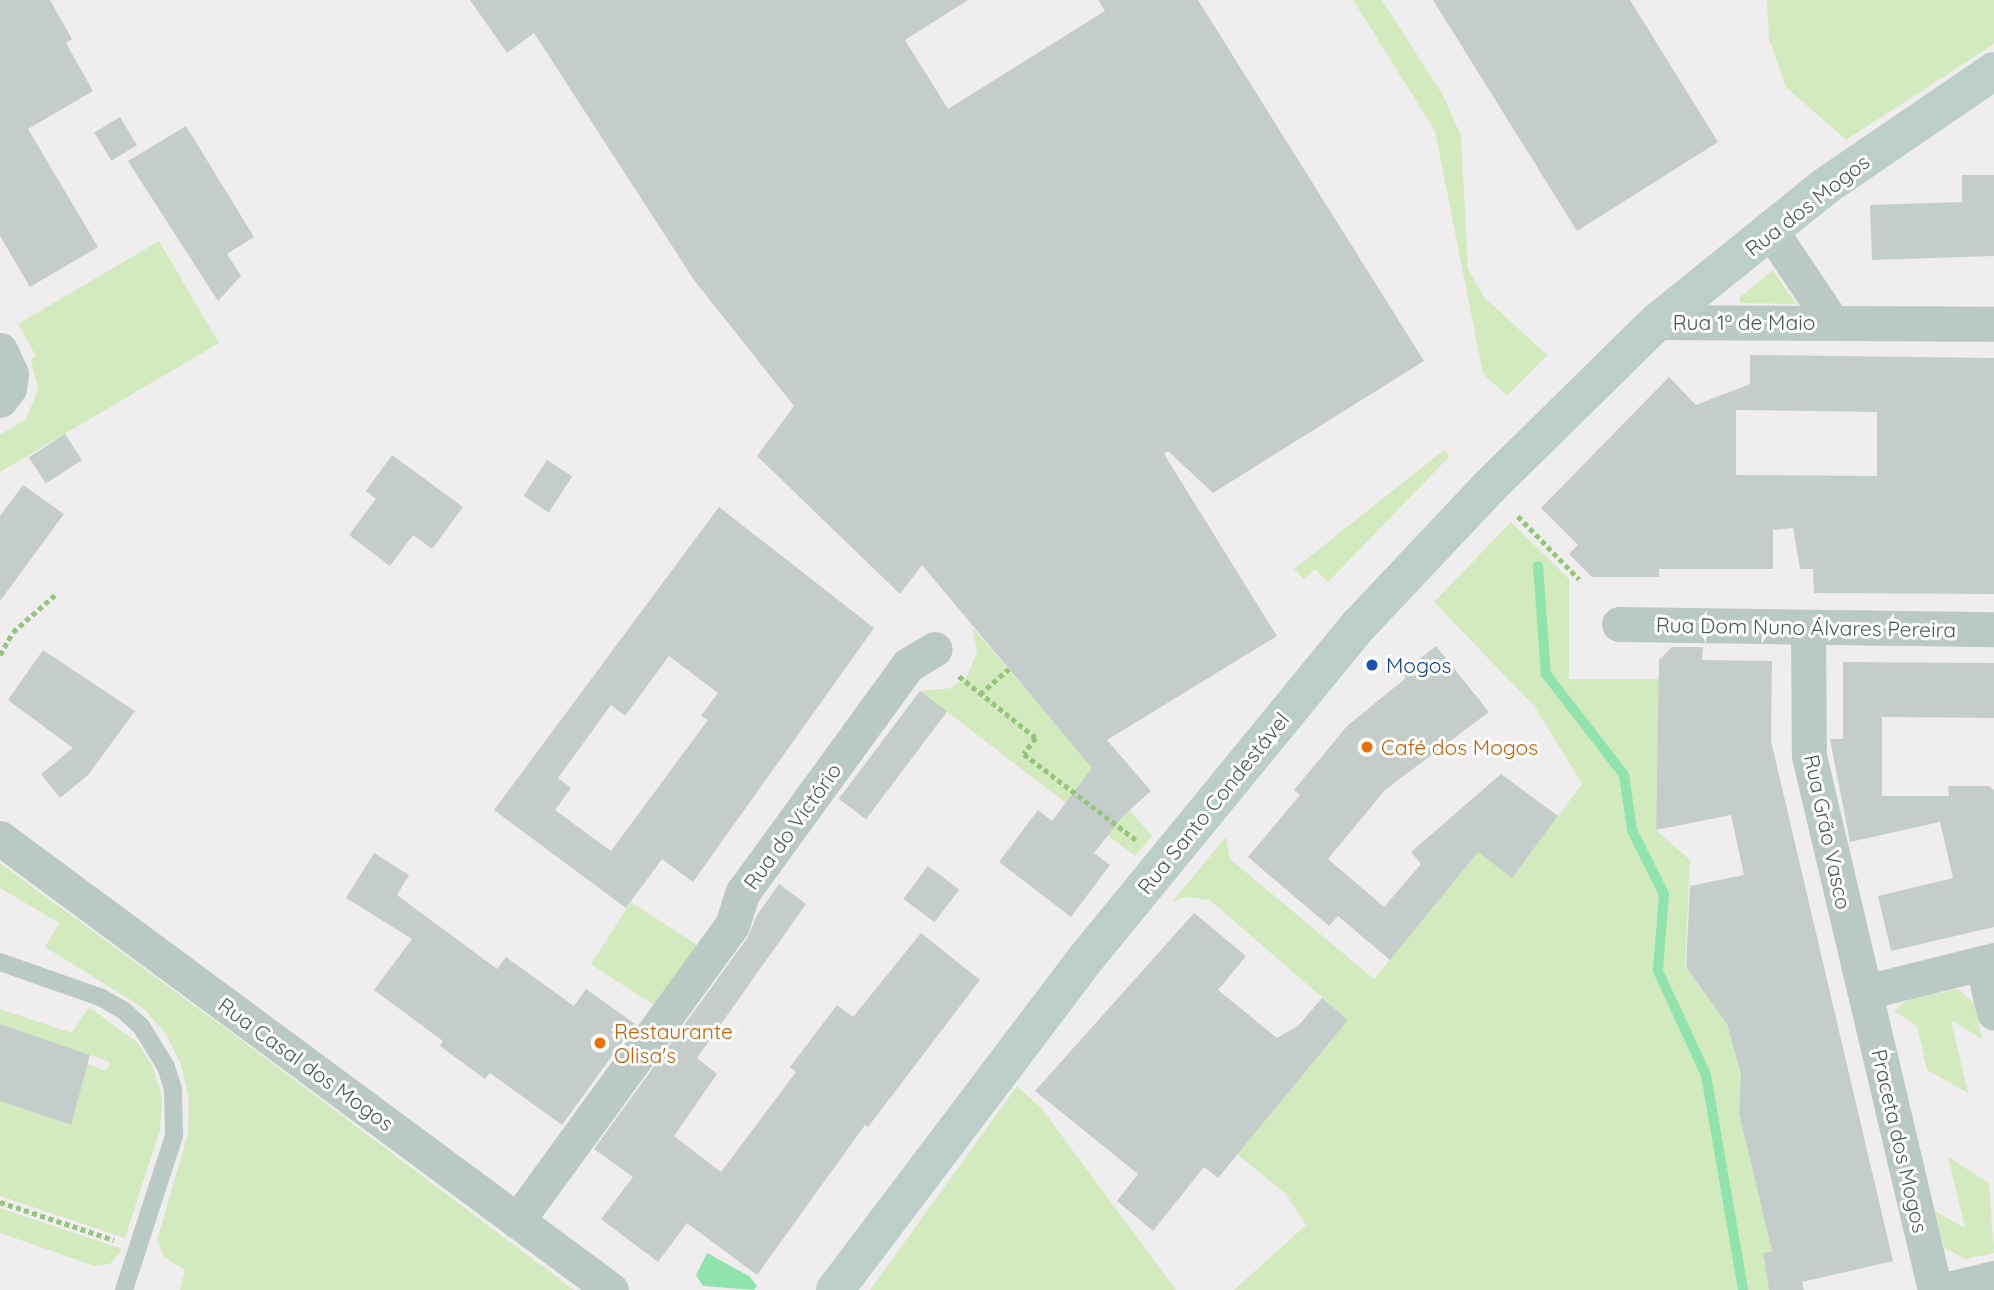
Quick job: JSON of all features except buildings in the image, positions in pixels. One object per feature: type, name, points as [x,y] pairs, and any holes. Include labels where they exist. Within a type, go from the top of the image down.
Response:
[{"type":"street","name":"Rua dos Mogos","points":[[1629,349],[1657,322],[1827,185],[1994,71]]},
{"type":"street","name":"Rua 1º de Maio","points":[[1771,231],[1832,322]]},
{"type":"street","name":"Rua 1º de Maio","points":[[1657,322],[1994,324]]},
{"type":"street","name":"Rua Santo Condestável","points":[[835,1290],[1087,957],[1359,625],[1489,487],[1629,349]]},
{"type":"street","points":[[0,350],[11,374],[9,388],[0,400]]},
{"type":"street","name":"Rua Dom Nuno Álvares Pereira","points":[[1619,624],[1994,629]]},
{"type":"street","name":"Rua Grão Vasco","points":[[1808,628],[1809,756],[1865,992]]},
{"type":"street","name":"Rua do Victório","points":[[517,1220],[732,925],[743,892],[892,687],[914,659],[935,649]]},
{"type":"street","name":"Rua Casal dos Mogos","points":[[0,838],[611,1290]]},
{"type":"street","points":[[1865,992],[1988,962],[1994,1013]]},
{"type":"street","name":"Praceta dos Mogos","points":[[1865,992],[1935,1290]]},
{"type":"street","points":[[1944,1290],[1994,1278]]},
{"type":"lane","points":[[0,962],[123,1010],[141,1026],[166,1067],[173,1087],[174,1136],[124,1290]]},
{"type":"path","points":[[1518,516],[1579,579]]},
{"type":"path","points":[[0,655],[13,632],[57,593]]},
{"type":"path","points":[[980,694],[1009,670]]},
{"type":"path","points":[[963,681],[1036,738],[1024,754],[1136,840]]},
{"type":"path","points":[[0,1202],[138,1249]]},
{"type":"shaded area","points":[[1353,0],[1382,0],[1444,97],[1461,136],[1468,269],[1484,297],[1547,355],[1507,396],[1483,374],[1435,131]]},
{"type":"shaded area","points":[[1767,0],[1994,0],[1994,44],[1846,140],[1786,87],[1769,39]]},
{"type":"shaded area","points":[[159,241],[219,343],[0,472],[0,435],[26,419],[38,390],[31,359],[36,356],[18,324]]},
{"type":"shaded area","points":[[1773,270],[1796,304],[1740,303],[1740,297]]},
{"type":"shaded area","points":[[1444,450],[1450,456],[1328,582],[1315,569],[1304,579],[1294,569]]},
{"type":"shaded area","points":[[1511,522],[1569,579],[1569,679],[1659,679],[1656,830],[1690,860],[1685,966],[1727,1024],[1741,1075],[1739,1113],[1772,1250],[1763,1253],[1769,1290],[1234,1290],[1306,1225],[1286,1194],[1237,1154],[1348,1020],[1210,900],[1186,897],[1172,902],[1226,837],[1230,859],[1374,979],[1478,852],[1512,877],[1582,784],[1535,707],[1434,602]]},
{"type":"shaded area","points":[[972,627],[1152,836],[1135,856],[920,691],[952,688],[968,675],[977,651]]},
{"type":"shaded area","points":[[0,863],[574,1290],[180,1290],[185,1270],[164,1257],[157,1240],[188,1134],[189,1100],[181,1065],[166,1034],[142,1007],[45,947],[59,923],[0,888]]},
{"type":"shaded area","points":[[631,902],[700,947],[659,1009],[591,964]]},
{"type":"shaded area","points":[[1958,989],[1974,1003],[1982,1039],[1951,1020],[1968,1093],[1927,1070],[1917,1026],[1894,1011],[1907,1000]]},
{"type":"shaded area","points":[[89,1007],[138,1043],[154,1069],[162,1099],[160,1130],[125,1238],[0,1196],[0,1101],[70,1125],[87,1064],[106,1071],[110,1062],[0,1024],[0,1009],[72,1033]]},
{"type":"shaded area","points":[[1017,1086],[1042,1109],[1176,1290],[870,1290]]},
{"type":"shaded area","points":[[1948,1157],[1989,1183],[1994,1253],[1965,1259],[1944,1247],[1935,1211],[1965,1228]]},
{"type":"shaded area","points":[[0,1208],[122,1249],[110,1264],[95,1266],[0,1233]]},
{"type":"shaded area","points":[[707,1253],[749,1276],[757,1286],[754,1290],[703,1286],[696,1275]]},
{"type":"waterway","points":[[1538,566],[1546,674],[1624,775],[1632,830],[1664,894],[1658,971],[1706,1075],[1743,1290]]},
{"type":"place","name":"Mogos","points":[[1372,665]]},
{"type":"place","name":"Café dos Mogos","points":[[1367,747]]},
{"type":"place","name":"Restaurante Olisa's","points":[[600,1043]]}]
